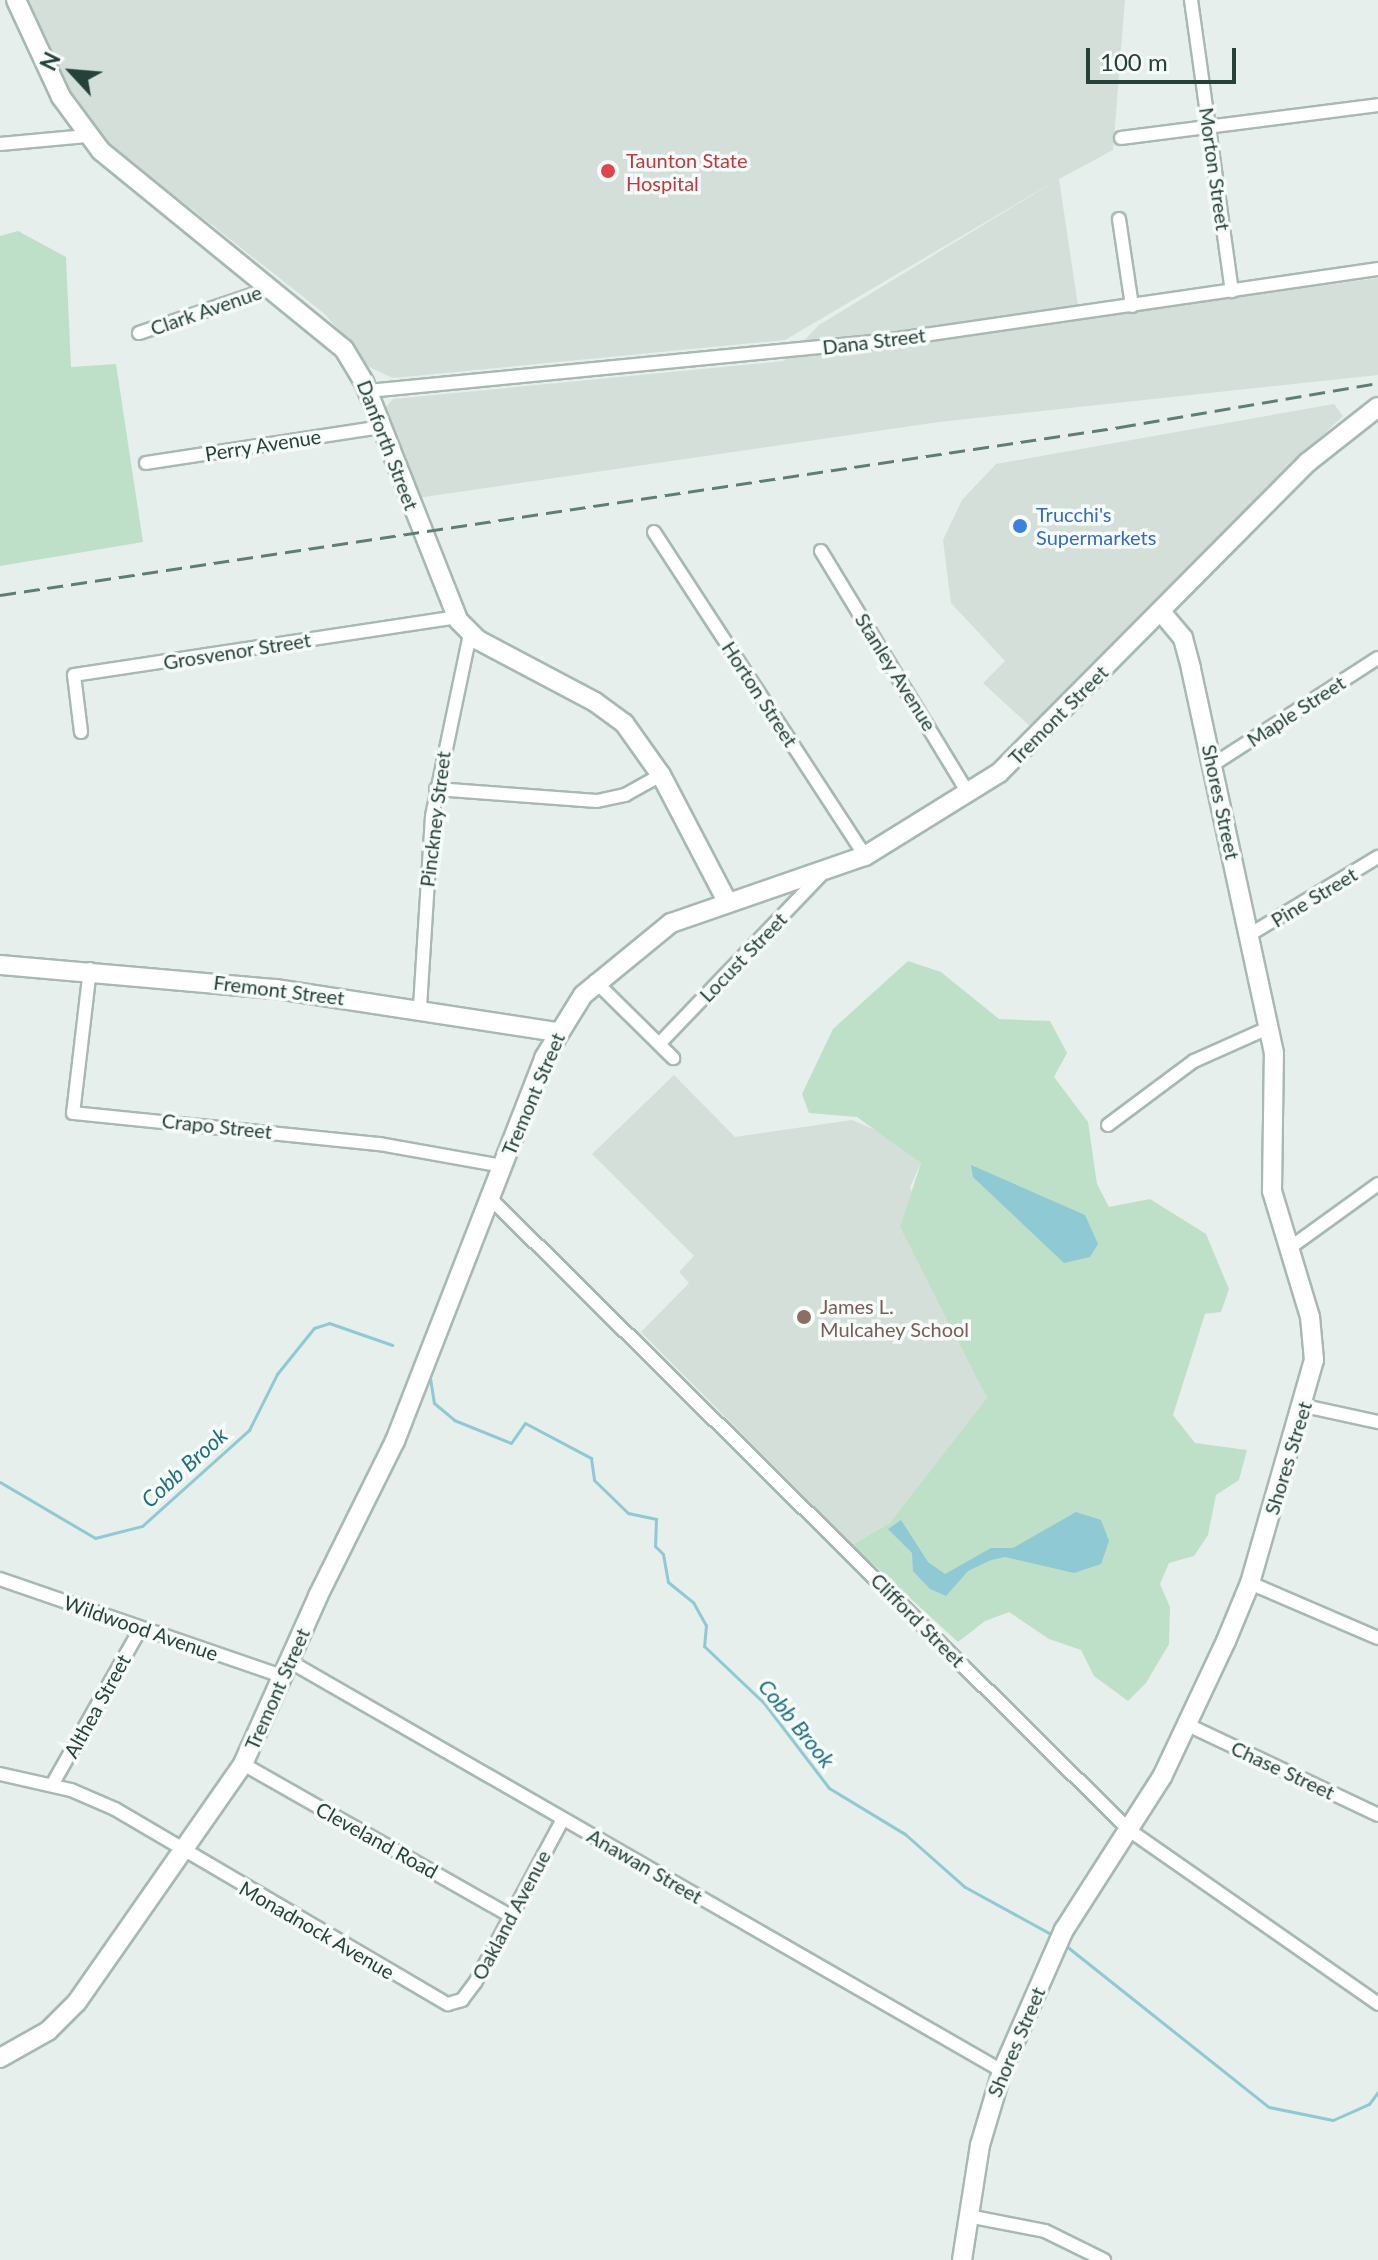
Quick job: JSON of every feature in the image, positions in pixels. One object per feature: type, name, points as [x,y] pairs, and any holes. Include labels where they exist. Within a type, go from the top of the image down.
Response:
[{"type":"street","name":"Danforth Street","points":[[16,0],[61,97],[87,136],[115,164],[273,287],[344,349],[368,391],[457,617],[470,634],[611,712],[635,736],[661,775],[728,903]]},
{"type":"street","name":"Morton Street","points":[[1191,0],[1232,291]]},
{"type":"street","points":[[1121,138],[1378,105]]},
{"type":"street","points":[[0,144],[87,136]]},
{"type":"street","points":[[1119,219],[1132,306]]},
{"type":"street","name":"Dana Street","points":[[368,391],[868,343],[1378,269]]},
{"type":"street","name":"Clark Avenue","points":[[139,333],[273,287]]},
{"type":"street","name":"Tremont Street","points":[[0,2058],[41,2036],[70,2010],[243,1764],[395,1441],[557,1032],[595,981],[671,923],[865,856],[969,794],[1035,741],[1308,462],[1378,407]]},
{"type":"street","name":"Perry Avenue","points":[[146,463],[381,427]]},
{"type":"street","name":"Horton Street","points":[[654,532],[865,856]]},
{"type":"street","name":"Stanley Avenue","points":[[821,551],[969,794]]},
{"type":"street","name":"Shores Street","points":[[962,2260],[985,2122],[1002,2071],[1064,1930],[1129,1830],[1188,1725],[1250,1583],[1304,1406],[1314,1340],[1270,1172],[1277,1079],[1214,764],[1183,638],[1161,612]]},
{"type":"street","name":"Grosvenor Street","points":[[81,732],[74,675],[457,617]]},
{"type":"street","name":"Pinckney Street","points":[[420,1007],[436,789],[470,634]]},
{"type":"street","name":"Maple Street","points":[[1214,764],[1378,658]]},
{"type":"street","points":[[436,789],[597,801],[625,795],[661,775]]},
{"type":"street","name":"Pine Street","points":[[1249,935],[1378,857]]},
{"type":"street","name":"Locust Street","points":[[660,1043],[826,870]]},
{"type":"street","name":"Fremont Street","points":[[0,965],[90,969],[420,1007],[557,1032]]},
{"type":"street","name":"Crapo Street","points":[[90,969],[73,1113],[379,1144],[503,1166]]},
{"type":"street","points":[[595,981],[673,1058]]},
{"type":"street","points":[[1108,1125],[1194,1061],[1268,1028]]},
{"type":"street","points":[[1288,1249],[1378,1184]]},
{"type":"street","name":"Clifford Street","points":[[490,1198],[1129,1830],[1378,2004]]},
{"type":"street","points":[[1304,1406],[1378,1422]]},
{"type":"street","name":"Wildwood Avenue","points":[[0,1579],[141,1628],[286,1668]]},
{"type":"street","points":[[1250,1583],[1378,1638]]},
{"type":"street","name":"Althea Street","points":[[52,1785],[141,1628]]},
{"type":"street","name":"Anawan Street","points":[[286,1668],[563,1819],[1002,2071]]},
{"type":"street","name":"Chase Street","points":[[1188,1725],[1378,1815]]},
{"type":"street","name":"Cleveland Road","points":[[243,1764],[511,1916]]},
{"type":"street","name":"Monadnock Avenue","points":[[0,1774],[52,1785],[115,1809],[182,1853],[453,2004]]},
{"type":"street","name":"Oakland Avenue","points":[[453,2004],[469,1993],[563,1819]]},
{"type":"street","points":[[968,2216],[1045,2231],[1104,2260]]},
{"type":"shaded area","name":"Taunton State Hospital","points":[[25,0],[1125,0],[1113,150],[1059,179],[1080,319],[1378,278],[1378,375],[939,422],[417,498],[383,410],[393,399],[784,361],[819,325],[1057,180],[785,340],[393,378],[369,367],[325,314],[104,140],[78,112]]},
{"type":"shaded area","points":[[1334,404],[1343,416],[1275,480],[1032,728],[983,683],[1005,661],[951,603],[943,540],[962,500],[996,464]]},
{"type":"shaded area","name":"James L. Mulcahey School","points":[[674,1075],[735,1137],[852,1120],[889,1136],[921,1163],[910,1187],[946,1302],[987,1399],[913,1510],[852,1545],[641,1332],[689,1283],[679,1272],[694,1256],[592,1154]]},
{"type":"green space","points":[[18,231],[66,257],[71,367],[116,364],[143,542],[0,566],[0,236]]},
{"type":"green space","points":[[908,961],[941,972],[999,1019],[1050,1021],[1067,1053],[1054,1077],[1088,1122],[1097,1184],[1109,1207],[1150,1199],[1206,1234],[1229,1289],[1221,1312],[1205,1314],[1173,1415],[1195,1443],[1247,1450],[1239,1480],[1216,1495],[1208,1535],[1194,1556],[1169,1563],[1160,1584],[1170,1607],[1169,1644],[1146,1683],[1128,1701],[1094,1676],[1081,1650],[1049,1639],[1009,1612],[985,1621],[958,1642],[852,1545],[890,1523],[987,1398],[900,1227],[921,1163],[857,1117],[809,1113],[802,1094],[833,1029]]},
{"type":"water","points":[[971,1165],[1085,1215],[1098,1244],[1090,1257],[1064,1263],[973,1177]]},
{"type":"water","points":[[1076,1512],[1101,1520],[1109,1541],[1101,1564],[1074,1573],[1005,1557],[968,1571],[946,1596],[930,1589],[913,1571],[912,1553],[888,1529],[901,1520],[928,1562],[945,1574],[991,1548],[1013,1548]]},
{"type":"waterway","name":"Cobb Brook","points":[[0,1482],[95,1538],[142,1526],[249,1430],[277,1374],[314,1328],[329,1323],[392,1345]]},
{"type":"waterway","name":"Cobb Brook","points":[[430,1378],[434,1403],[454,1420],[511,1443],[525,1423],[591,1458],[594,1480],[628,1513],[656,1519],[655,1546],[663,1554],[668,1582],[693,1602],[706,1625],[704,1646],[764,1703],[829,1788],[905,1834],[965,1887],[1049,1933]]},
{"type":"waterway","name":"Cobb Brook","points":[[1065,1945],[1269,2107],[1333,2120],[1369,2104],[1378,2092]]},
{"type":"railway","points":[[0,595],[1120,427],[1378,383]]},
{"type":"place","name":"Taunton State Hospital","points":[[608,171]]},
{"type":"place","name":"Trucchi's Supermarkets","points":[[1020,526]]},
{"type":"place","name":"James L. Mulcahey School","points":[[804,1317]]}]
